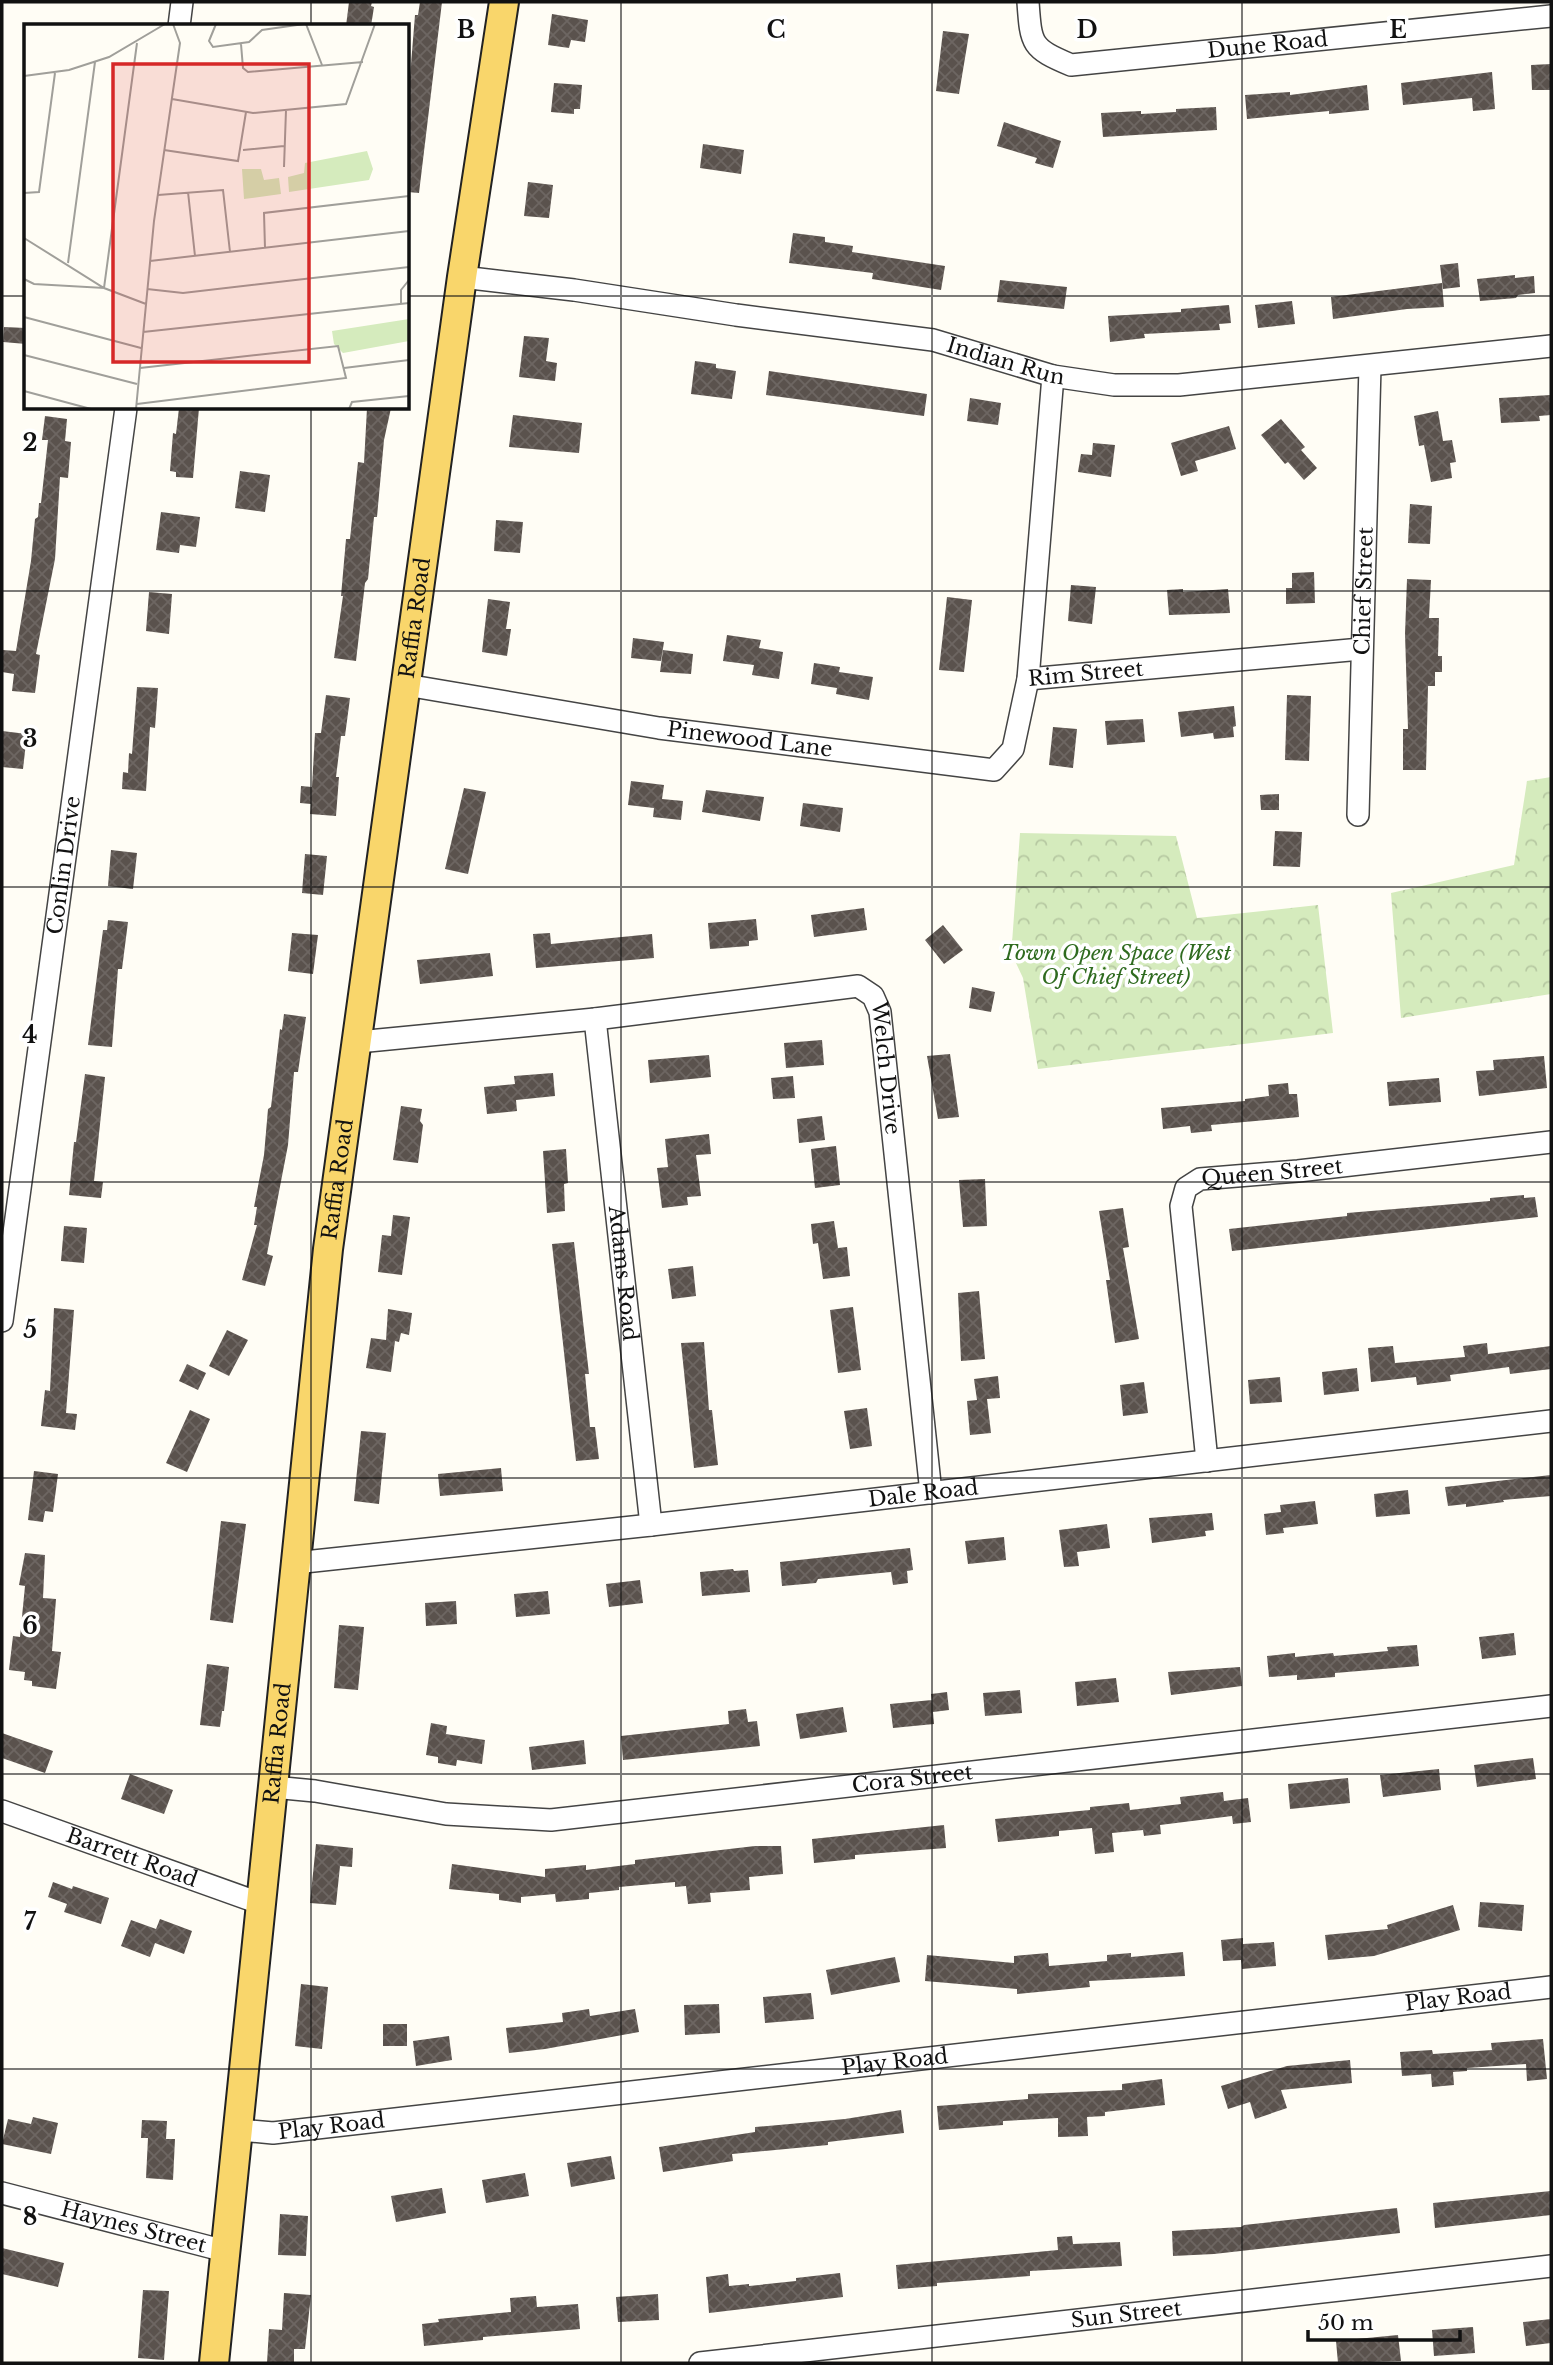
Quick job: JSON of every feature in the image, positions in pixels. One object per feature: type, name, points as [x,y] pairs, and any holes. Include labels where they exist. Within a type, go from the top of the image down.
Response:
[{"type":"main road","name":"Raffia Road","points":[[214,2363],[328,1249],[462,277],[504,2]]},
{"type":"street","points":[[179,24],[182,2]]},
{"type":"street","name":"Dune Road","points":[[1028,2],[1030,32],[1041,53],[1071,65],[1551,16]]},
{"type":"street","name":"Indian Run","points":[[462,277],[933,340],[1053,376],[1114,385],[1179,385],[1551,346]]},
{"type":"street","name":"Chief Street","points":[[1357,815],[1370,366]]},
{"type":"street","name":"Rim Street","points":[[1053,376],[1028,679],[1361,649]]},
{"type":"street","name":"Conlin Drive","points":[[2,1321],[126,410]]},
{"type":"street","name":"Pinewood Lane","points":[[407,685],[659,728],[994,770],[1013,749],[1028,679]]},
{"type":"street","name":"Welch Drive","points":[[358,1042],[595,1019],[858,986],[873,996],[880,1012],[931,1493]]},
{"type":"street","name":"Adams Road","points":[[595,1019],[651,1525]]},
{"type":"street","name":"Queen Street","points":[[1207,1461],[1181,1206],[1186,1188],[1200,1179],[1298,1171],[1551,1142]]},
{"type":"street","name":"Dale Road","points":[[295,1563],[651,1525],[1551,1421]]},
{"type":"street","name":"Cora Street","points":[[273,1787],[315,1791],[446,1814],[551,1820],[1551,1706]]},
{"type":"street","name":"Barrett Road","points":[[2,1811],[262,1904]]},
{"type":"street","name":"Play Road","points":[[239,2130],[287,2132],[1551,1987]]},
{"type":"street","name":"Haynes Street","points":[[2,2193],[225,2251]]},
{"type":"street","name":"Sun Street","points":[[700,2363],[1551,2266]]},
{"type":"green space","points":[[1551,777],[1551,994],[1401,1018],[1391,893],[1514,865],[1527,781]]},
{"type":"green space","name":"Town Open Space (West Of Chief Street)","points":[[1020,833],[1176,836],[1197,918],[1318,905],[1333,1033],[1038,1069],[1023,978],[1016,963],[1012,943]]},
{"type":"building","points":[[349,2],[372,2],[371,6],[374,7],[371,24],[346,24]]},
{"type":"building","points":[[420,2],[442,2],[419,193],[410,192],[410,76],[415,15],[418,15]]},
{"type":"building","points":[[552,14],[588,20],[585,42],[571,40],[569,48],[548,45]]},
{"type":"building","points":[[943,31],[969,34],[959,94],[936,91]]},
{"type":"building","points":[[1551,64],[1551,90],[1532,90],[1531,65]]},
{"type":"building","points":[[1492,72],[1495,109],[1473,111],[1472,98],[1403,105],[1401,83]]},
{"type":"building","points":[[554,83],[582,85],[580,109],[574,109],[574,114],[551,112]]},
{"type":"building","points":[[1367,85],[1369,110],[1247,119],[1245,95],[1290,92],[1290,95]]},
{"type":"building","points":[[1216,107],[1217,130],[1103,137],[1101,113],[1141,111],[1141,114]]},
{"type":"building","points":[[1004,122],[1061,141],[1053,168],[1035,163],[1037,158],[997,146]]},
{"type":"building","points":[[703,144],[744,150],[741,174],[700,168]]},
{"type":"building","points":[[528,182],[553,185],[549,218],[524,216]]},
{"type":"building","points":[[793,233],[825,237],[825,242],[853,246],[852,252],[945,266],[941,290],[872,279],[873,273],[789,263]]},
{"type":"building","points":[[1458,263],[1460,287],[1443,289],[1440,265]]},
{"type":"building","points":[[1515,275],[1515,278],[1534,276],[1535,293],[1518,295],[1516,298],[1480,301],[1477,279]]},
{"type":"building","points":[[1000,280],[1067,287],[1064,309],[997,302]]},
{"type":"building","points":[[1442,283],[1444,307],[1333,319],[1331,297]]},
{"type":"building","points":[[1292,301],[1295,324],[1258,328],[1255,305]]},
{"type":"building","points":[[1229,305],[1231,323],[1219,324],[1220,330],[1144,334],[1145,338],[1110,342],[1108,316],[1181,312],[1181,309]]},
{"type":"building","points":[[4,327],[24,328],[24,344],[3,342]]},
{"type":"building","points":[[524,336],[549,338],[546,361],[557,363],[555,381],[519,377]]},
{"type":"building","points":[[695,361],[736,371],[732,399],[691,394]]},
{"type":"building","points":[[769,371],[927,394],[924,416],[766,395]]},
{"type":"building","points":[[1551,395],[1551,415],[1539,416],[1540,421],[1501,423],[1499,398]]},
{"type":"building","points":[[970,398],[1001,403],[998,425],[967,421]]},
{"type":"building","points":[[179,410],[199,410],[193,478],[176,477],[176,472],[170,471],[173,433],[176,434]]},
{"type":"building","points":[[367,410],[391,410],[384,440],[377,517],[374,517],[356,661],[334,658],[343,596],[346,539],[350,539],[358,462],[364,463]]},
{"type":"building","points":[[1438,411],[1443,441],[1452,440],[1456,462],[1450,463],[1452,478],[1431,482],[1424,445],[1419,446],[1414,416]]},
{"type":"building","points":[[513,415],[582,423],[579,453],[509,447]]},
{"type":"building","points":[[45,416],[67,419],[65,441],[71,442],[68,478],[60,477],[55,559],[36,654],[40,655],[35,693],[12,691],[14,674],[2,672],[2,662],[3,650],[16,651],[35,519],[38,517],[41,503],[48,440],[42,440]]},
{"type":"building","points":[[1281,419],[1305,447],[1301,450],[1317,468],[1304,480],[1288,462],[1285,464],[1261,435]]},
{"type":"building","points":[[1229,426],[1236,449],[1195,461],[1198,471],[1181,476],[1171,443]]},
{"type":"building","points":[[1093,443],[1115,445],[1111,477],[1078,472],[1081,454],[1092,455]]},
{"type":"building","points":[[240,471],[270,475],[265,512],[235,508]]},
{"type":"building","points":[[1410,504],[1432,506],[1430,544],[1408,543]]},
{"type":"building","points":[[161,512],[200,517],[196,547],[180,545],[179,553],[156,550]]},
{"type":"building","points":[[496,520],[523,522],[520,553],[494,551]]},
{"type":"building","points":[[1314,572],[1315,603],[1286,604],[1286,588],[1292,588],[1292,573]]},
{"type":"building","points":[[1407,579],[1431,580],[1429,618],[1439,618],[1438,656],[1442,656],[1442,672],[1435,672],[1435,686],[1428,686],[1426,770],[1403,770],[1403,729],[1408,729],[1405,634]]},
{"type":"building","points":[[1071,585],[1096,587],[1092,624],[1068,621]]},
{"type":"building","points":[[1183,589],[1183,592],[1228,589],[1230,613],[1169,615],[1167,590]]},
{"type":"building","points":[[149,592],[172,594],[169,634],[146,631]]},
{"type":"building","points":[[947,597],[972,600],[964,672],[939,670]]},
{"type":"building","points":[[488,599],[510,602],[506,629],[511,629],[507,656],[482,652]]},
{"type":"building","points":[[727,635],[761,640],[759,648],[783,652],[779,679],[752,675],[754,665],[723,661]]},
{"type":"building","points":[[633,638],[664,642],[661,661],[631,658]]},
{"type":"building","points":[[663,650],[693,654],[691,674],[660,672]]},
{"type":"building","points":[[814,663],[840,667],[839,672],[873,677],[869,700],[836,694],[837,688],[811,684]]},
{"type":"building","points":[[137,687],[158,688],[155,728],[150,727],[146,791],[122,789],[123,772],[128,773],[129,753],[132,754]]},
{"type":"building","points":[[326,695],[350,698],[345,736],[341,736],[336,777],[339,777],[336,816],[310,814],[311,804],[300,803],[301,786],[312,787],[315,733],[321,733]]},
{"type":"building","points":[[1287,695],[1311,696],[1309,761],[1285,760]]},
{"type":"building","points":[[1234,706],[1234,737],[1214,739],[1213,733],[1181,737],[1178,712]]},
{"type":"building","points":[[1143,719],[1145,742],[1107,745],[1105,721]]},
{"type":"building","points":[[1053,727],[1077,729],[1073,768],[1049,765]]},
{"type":"building","points":[[2,731],[27,734],[23,769],[2,767]]},
{"type":"building","points":[[631,781],[664,785],[662,799],[683,801],[681,820],[653,817],[654,808],[628,805]]},
{"type":"building","points":[[464,788],[486,792],[468,874],[445,869]]},
{"type":"building","points":[[706,790],[764,797],[760,821],[702,812]]},
{"type":"building","points":[[1279,794],[1279,810],[1261,810],[1260,795]]},
{"type":"building","points":[[803,803],[843,808],[840,832],[800,826]]},
{"type":"building","points":[[1275,831],[1302,832],[1300,867],[1273,866]]},
{"type":"building","points":[[111,850],[137,853],[133,889],[108,886]]},
{"type":"building","points":[[305,854],[327,856],[323,895],[302,893]]},
{"type":"building","points":[[864,908],[867,930],[814,937],[811,915]]},
{"type":"building","points":[[756,919],[758,940],[749,941],[749,946],[710,949],[708,923]]},
{"type":"building","points":[[108,920],[128,922],[122,969],[118,969],[112,1047],[88,1045],[103,930],[107,930]]},
{"type":"building","points":[[943,925],[963,950],[944,964],[925,940]]},
{"type":"building","points":[[292,933],[318,935],[313,974],[288,971]]},
{"type":"building","points":[[550,933],[551,944],[652,934],[654,958],[536,968],[533,934]]},
{"type":"building","points":[[490,953],[493,976],[420,984],[417,960]]},
{"type":"building","points":[[972,987],[995,992],[991,1012],[969,1008]]},
{"type":"building","points":[[284,1014],[306,1017],[298,1072],[294,1072],[288,1145],[267,1254],[273,1256],[265,1286],[242,1280],[257,1225],[254,1225],[257,1207],[254,1207]]},
{"type":"building","points":[[822,1040],[824,1065],[786,1068],[784,1043]]},
{"type":"building","points":[[950,1054],[959,1117],[938,1119],[927,1056]]},
{"type":"building","points":[[709,1055],[711,1077],[650,1083],[648,1060]]},
{"type":"building","points":[[1544,1056],[1547,1088],[1479,1096],[1476,1071],[1494,1070],[1493,1060]]},
{"type":"building","points":[[553,1073],[555,1096],[516,1100],[517,1111],[487,1114],[484,1087],[515,1084],[514,1076]]},
{"type":"building","points":[[85,1074],[105,1077],[94,1181],[103,1182],[101,1198],[69,1195]]},
{"type":"building","points":[[793,1076],[795,1098],[773,1099],[771,1078]]},
{"type":"building","points":[[1439,1078],[1441,1102],[1389,1106],[1387,1082]]},
{"type":"building","points":[[1288,1083],[1289,1094],[1297,1094],[1299,1117],[1211,1125],[1212,1131],[1191,1133],[1190,1126],[1163,1129],[1161,1108],[1245,1101],[1269,1096],[1268,1085]]},
{"type":"building","points":[[401,1106],[422,1109],[420,1121],[423,1125],[418,1163],[393,1160]]},
{"type":"building","points":[[822,1116],[825,1140],[799,1143],[797,1119]]},
{"type":"building","points":[[709,1134],[711,1154],[696,1155],[701,1196],[687,1197],[688,1205],[662,1208],[657,1168],[668,1167],[665,1139]]},
{"type":"building","points":[[836,1146],[840,1185],[815,1188],[811,1149]]},
{"type":"building","points":[[566,1149],[568,1183],[564,1184],[565,1211],[547,1213],[543,1151]]},
{"type":"building","points":[[985,1179],[987,1226],[963,1227],[959,1180]]},
{"type":"building","points":[[1524,1195],[1524,1198],[1535,1197],[1538,1217],[1232,1251],[1229,1229],[1347,1216],[1347,1213],[1490,1201],[1490,1198]]},
{"type":"building","points":[[1123,1208],[1129,1247],[1123,1248],[1139,1339],[1115,1343],[1106,1280],[1110,1280],[1099,1211]]},
{"type":"building","points":[[393,1215],[410,1217],[402,1275],[378,1272],[382,1235],[391,1236]]},
{"type":"building","points":[[834,1221],[838,1248],[847,1247],[850,1276],[823,1279],[818,1243],[813,1244],[811,1224]]},
{"type":"building","points":[[64,1226],[87,1228],[84,1263],[61,1261]]},
{"type":"building","points":[[574,1242],[589,1374],[585,1374],[590,1427],[595,1427],[599,1459],[576,1461],[552,1244]]},
{"type":"building","points":[[693,1266],[696,1296],[672,1299],[668,1269]]},
{"type":"building","points":[[979,1291],[985,1359],[961,1361],[958,1293]]},
{"type":"building","points":[[853,1307],[861,1370],[838,1373],[830,1310]]},
{"type":"building","points":[[54,1308],[74,1310],[66,1413],[77,1414],[75,1430],[41,1426],[45,1390],[50,1391]]},
{"type":"building","points":[[388,1309],[412,1313],[409,1335],[401,1333],[399,1342],[395,1341],[391,1372],[366,1368],[371,1338],[386,1340]]},
{"type":"building","points":[[227,1330],[248,1340],[229,1376],[209,1366]]},
{"type":"building","points":[[704,1342],[709,1410],[712,1410],[718,1465],[694,1468],[681,1343]]},
{"type":"building","points":[[1487,1343],[1488,1354],[1551,1346],[1551,1369],[1510,1374],[1509,1367],[1450,1375],[1451,1381],[1417,1385],[1416,1377],[1371,1382],[1368,1348],[1393,1346],[1395,1363],[1465,1357],[1463,1346]]},
{"type":"building","points":[[187,1364],[206,1373],[198,1390],[179,1381]]},
{"type":"building","points":[[1357,1368],[1359,1391],[1324,1395],[1322,1372]]},
{"type":"building","points":[[998,1376],[1000,1398],[987,1399],[991,1433],[970,1435],[967,1401],[977,1400],[974,1379]]},
{"type":"building","points":[[1280,1377],[1282,1402],[1250,1404],[1248,1380]]},
{"type":"building","points":[[1144,1382],[1148,1413],[1123,1416],[1120,1385]]},
{"type":"building","points":[[867,1408],[872,1446],[850,1449],[844,1411]]},
{"type":"building","points":[[190,1410],[210,1419],[187,1472],[166,1463]]},
{"type":"building","points":[[361,1431],[386,1433],[379,1504],[354,1501]]},
{"type":"building","points":[[501,1468],[503,1491],[440,1496],[438,1474]]},
{"type":"building","points":[[34,1471],[58,1474],[53,1512],[45,1511],[43,1522],[28,1520]]},
{"type":"building","points":[[1551,1475],[1551,1496],[1503,1500],[1504,1502],[1466,1507],[1466,1504],[1448,1506],[1445,1487]]},
{"type":"building","points":[[1408,1490],[1410,1514],[1376,1517],[1374,1494]]},
{"type":"building","points":[[1315,1501],[1318,1524],[1283,1528],[1284,1533],[1266,1535],[1264,1514],[1281,1512],[1280,1505]]},
{"type":"building","points":[[1212,1513],[1214,1530],[1205,1531],[1206,1536],[1152,1543],[1149,1518]]},
{"type":"building","points":[[221,1521],[246,1524],[233,1623],[210,1620]]},
{"type":"building","points":[[1107,1524],[1110,1548],[1077,1552],[1079,1566],[1064,1567],[1059,1530]]},
{"type":"building","points":[[1004,1537],[1006,1560],[968,1564],[965,1541]]},
{"type":"building","points":[[910,1548],[913,1570],[907,1571],[908,1583],[893,1585],[891,1572],[818,1579],[816,1583],[782,1586],[780,1562]]},
{"type":"building","points":[[25,1553],[45,1555],[43,1598],[56,1599],[52,1651],[61,1652],[56,1689],[32,1686],[32,1681],[24,1680],[25,1672],[9,1670],[13,1636],[20,1637],[25,1586],[19,1585]]},
{"type":"building","points":[[748,1570],[750,1592],[702,1596],[700,1572]]},
{"type":"building","points":[[640,1580],[643,1603],[609,1607],[606,1584]]},
{"type":"building","points":[[548,1591],[550,1614],[516,1617],[514,1594]]},
{"type":"building","points":[[456,1601],[457,1624],[426,1626],[425,1603]]},
{"type":"building","points":[[339,1625],[364,1627],[358,1690],[334,1688]]},
{"type":"building","points":[[1514,1633],[1516,1655],[1482,1659],[1479,1637]]},
{"type":"building","points":[[1417,1645],[1419,1666],[1335,1673],[1335,1677],[1297,1680],[1297,1675],[1269,1677],[1267,1656],[1295,1653],[1295,1657],[1333,1653],[1334,1656],[1388,1651],[1387,1647]]},
{"type":"building","points":[[207,1664],[229,1667],[220,1727],[200,1725]]},
{"type":"building","points":[[1240,1667],[1242,1686],[1171,1695],[1168,1672]]},
{"type":"building","points":[[1116,1678],[1119,1702],[1077,1706],[1075,1682]]},
{"type":"building","points":[[1020,1690],[1022,1713],[985,1716],[983,1693]]},
{"type":"building","points":[[947,1692],[949,1710],[933,1712],[931,1694]]},
{"type":"building","points":[[932,1700],[934,1724],[893,1728],[890,1704]]},
{"type":"building","points":[[843,1707],[847,1732],[800,1739],[796,1714]]},
{"type":"building","points":[[746,1709],[748,1722],[757,1721],[760,1746],[623,1760],[621,1736],[729,1724],[728,1711]]},
{"type":"building","points":[[431,1723],[447,1726],[446,1734],[485,1740],[482,1764],[457,1760],[456,1766],[438,1763],[438,1757],[426,1755]]},
{"type":"building","points":[[2,1733],[53,1751],[45,1773],[2,1758]]},
{"type":"building","points":[[584,1740],[586,1764],[532,1770],[529,1747]]},
{"type":"building","points":[[1533,1758],[1536,1779],[1477,1787],[1474,1765]]},
{"type":"building","points":[[1439,1769],[1441,1790],[1383,1797],[1380,1775]]},
{"type":"building","points":[[130,1774],[173,1790],[164,1814],[121,1799]]},
{"type":"building","points":[[1348,1778],[1350,1803],[1290,1809],[1288,1784]]},
{"type":"building","points":[[1223,1792],[1224,1801],[1248,1798],[1251,1822],[1233,1824],[1232,1816],[1160,1825],[1161,1834],[1144,1836],[1143,1830],[1112,1833],[1114,1852],[1095,1854],[1092,1828],[1059,1831],[1059,1836],[998,1842],[995,1819],[1090,1810],[1090,1807],[1129,1803],[1130,1810],[1181,1804],[1180,1797]]},
{"type":"building","points":[[944,1825],[946,1848],[855,1855],[855,1859],[814,1863],[812,1839]]},
{"type":"building","points":[[316,1844],[353,1848],[352,1867],[340,1866],[336,1905],[310,1903]]},
{"type":"building","points":[[755,1846],[781,1846],[783,1874],[749,1877],[750,1890],[710,1893],[711,1902],[688,1904],[686,1886],[675,1887],[675,1882],[619,1887],[619,1890],[589,1893],[589,1899],[556,1902],[555,1894],[521,1897],[521,1903],[499,1900],[499,1894],[449,1889],[452,1864],[545,1877],[545,1869],[586,1865],[586,1870],[635,1864],[635,1860]]},
{"type":"building","points":[[53,1882],[109,1898],[101,1924],[64,1912],[67,1904],[48,1897]]},
{"type":"building","points":[[1480,1902],[1524,1905],[1522,1931],[1478,1927]]},
{"type":"building","points":[[1453,1905],[1460,1930],[1374,1956],[1328,1960],[1325,1935],[1388,1929],[1387,1925]]},
{"type":"building","points":[[160,1919],[192,1931],[184,1954],[155,1943],[150,1957],[121,1946],[131,1920],[156,1929]]},
{"type":"building","points":[[1243,1938],[1243,1944],[1274,1942],[1276,1966],[1242,1969],[1241,1960],[1223,1961],[1221,1940]]},
{"type":"building","points":[[1183,1952],[1185,1976],[1089,1981],[1090,1987],[1017,1994],[1017,1989],[925,1981],[927,1955],[1014,1963],[1014,1956],[1048,1953],[1049,1966],[1107,1961],[1107,1955],[1131,1953],[1131,1957]]},
{"type":"building","points":[[895,1957],[900,1982],[831,1995],[826,1970]]},
{"type":"building","points":[[301,1984],[328,1987],[322,2049],[295,2046]]},
{"type":"building","points":[[811,1993],[814,2019],[765,2023],[763,1997]]},
{"type":"building","points":[[719,2004],[720,2033],[685,2035],[684,2005]]},
{"type":"building","points":[[589,2009],[590,2016],[635,2009],[639,2032],[509,2053],[506,2028],[563,2022],[562,2013]]},
{"type":"building","points":[[383,2024],[407,2024],[407,2046],[383,2046]]},
{"type":"building","points":[[449,2036],[452,2060],[416,2066],[413,2041]]},
{"type":"building","points":[[1543,2039],[1547,2079],[1527,2081],[1526,2064],[1467,2068],[1467,2071],[1453,2072],[1454,2085],[1432,2087],[1431,2074],[1402,2076],[1400,2052],[1432,2050],[1433,2054],[1492,2050],[1491,2043]]},
{"type":"building","points":[[1350,2060],[1352,2083],[1281,2090],[1287,2108],[1255,2119],[1250,2102],[1228,2109],[1221,2086],[1287,2066]]},
{"type":"building","points":[[1162,2079],[1165,2105],[1105,2112],[1105,2116],[1087,2117],[1088,2136],[1058,2137],[1058,2118],[1003,2121],[1003,2125],[939,2130],[937,2106],[1028,2099],[1028,2094],[1122,2090],[1122,2084]]},
{"type":"building","points":[[901,2110],[904,2133],[828,2142],[828,2145],[732,2154],[733,2161],[663,2172],[659,2147],[755,2132],[755,2127],[845,2119]]},
{"type":"building","points":[[33,2117],[58,2123],[51,2154],[2,2144],[8,2119],[31,2124]]},
{"type":"building","points":[[142,2120],[167,2121],[166,2139],[175,2139],[173,2180],[146,2178],[148,2138],[141,2138]]},
{"type":"building","points":[[611,2156],[615,2179],[571,2187],[567,2163]]},
{"type":"building","points":[[525,2173],[529,2196],[486,2203],[482,2180]]},
{"type":"building","points":[[442,2188],[446,2213],[396,2222],[391,2196]]},
{"type":"building","points":[[1551,2191],[1551,2215],[1435,2228],[1433,2203]]},
{"type":"building","points":[[1397,2208],[1400,2233],[1214,2254],[1173,2256],[1172,2231],[1241,2227]]},
{"type":"building","points":[[280,2214],[308,2216],[306,2256],[278,2255]]},
{"type":"building","points":[[1072,2236],[1073,2244],[1120,2242],[1122,2266],[1030,2271],[1030,2276],[937,2283],[937,2286],[898,2289],[896,2265],[1058,2250],[1057,2237]]},
{"type":"building","points":[[2,2248],[64,2263],[58,2287],[2,2274]]},
{"type":"building","points":[[840,2273],[843,2297],[709,2313],[706,2277],[728,2274],[729,2286],[749,2286]]},
{"type":"building","points":[[143,2290],[169,2291],[164,2360],[138,2358]]},
{"type":"building","points":[[284,2293],[311,2295],[305,2349],[294,2349],[294,2363],[267,2363],[269,2329],[282,2330]]},
{"type":"building","points":[[658,2294],[659,2320],[618,2322],[616,2297]]},
{"type":"building","points":[[536,2296],[537,2307],[578,2304],[580,2329],[483,2337],[483,2340],[424,2346],[422,2324],[439,2322],[438,2319],[511,2312],[510,2298]]},
{"type":"building","points":[[1551,2319],[1551,2343],[1526,2346],[1523,2322]]},
{"type":"building","points":[[1473,2327],[1475,2353],[1434,2356],[1432,2330]]},
{"type":"building","points":[[1398,2335],[1401,2361],[1338,2363],[1336,2341]]}]
